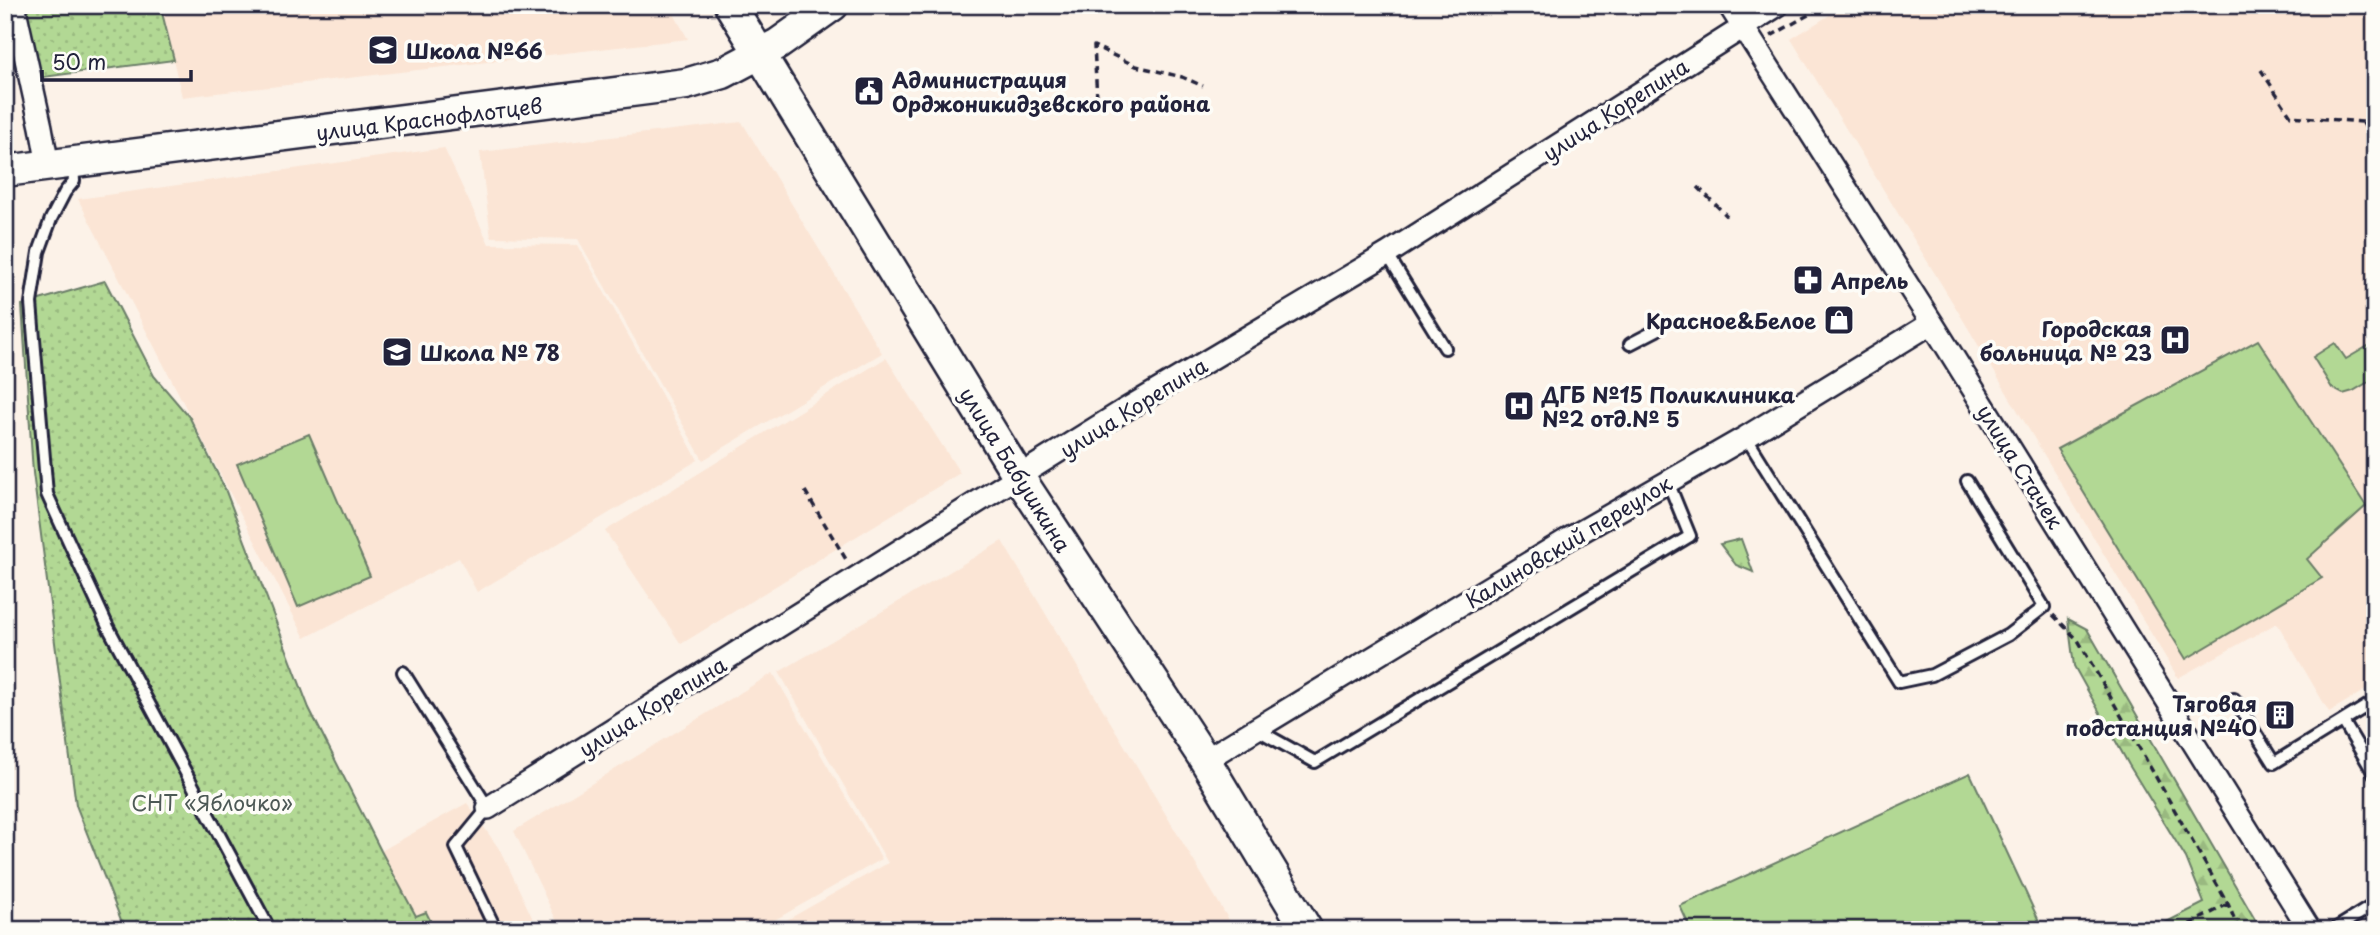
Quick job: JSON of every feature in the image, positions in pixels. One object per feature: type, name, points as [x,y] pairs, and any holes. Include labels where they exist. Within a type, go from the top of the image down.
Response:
[{"type":"street","points":[[14,5],[41,127],[60,164]]},
{"type":"street","name":"улица Бабушкина","points":[[730,5],[1019,477],[1205,760],[1307,930]]},
{"type":"street","name":"улица Краснофлотцев","points":[[5,171],[686,84],[723,74],[761,53],[834,5]]},
{"type":"street","name":"улица Стачек","points":[[1729,5],[1932,323],[2310,930]]},
{"type":"street","name":"улица Корепина","points":[[488,808],[1231,345],[1387,254],[1778,5]]},
{"type":"street","name":"Калиновский переулок","points":[[1205,760],[1565,541],[1746,437],[1932,323]]},
{"type":"lane","points":[[60,164],[74,181],[51,219],[39,252],[31,303],[47,494],[108,628],[270,930]]},
{"type":"lane","points":[[1387,254],[1445,348]]},
{"type":"lane","points":[[1630,344],[1657,330]]},
{"type":"lane","points":[[1746,437],[1899,682],[1933,675],[2008,635],[2044,607],[1967,481]]},
{"type":"lane","points":[[1256,729],[1315,762],[1690,536],[1668,482]]},
{"type":"lane","points":[[403,672],[488,808],[456,847],[496,930]]},
{"type":"lane","points":[[2234,699],[2274,763],[2375,701]]},
{"type":"lane","points":[[2343,721],[2375,775]]},
{"type":"lane","points":[[2333,930],[2375,904]]},
{"type":"path","points":[[1756,45],[1826,5]]},
{"type":"path","points":[[1097,98],[1094,46],[1136,66],[1182,77],[1203,86]]},
{"type":"path","points":[[2261,70],[2291,116],[2375,125]]},
{"type":"path","points":[[2362,122],[2375,143]]},
{"type":"path","points":[[1698,187],[1727,216]]},
{"type":"path","points":[[805,491],[847,562]]},
{"type":"path","points":[[2044,607],[2078,640],[2228,904],[2239,930]]},
{"type":"path","points":[[2179,930],[2228,904]]},
{"type":"shaded area","name":"Школа №66","points":[[160,5],[669,5],[688,39],[182,97]]},
{"type":"shaded area","name":"Городская больница № 23","points":[[1846,5],[2375,5],[2375,684],[2329,712],[2277,623],[2178,678],[1791,39]]},
{"type":"shaded area","points":[[742,122],[882,353],[703,460],[578,239],[491,237],[480,152]]},
{"type":"shaded area","name":"Школа № 78","points":[[444,148],[489,244],[578,245],[698,460],[477,592],[459,558],[305,638],[78,199]]},
{"type":"shaded area","points":[[886,358],[960,473],[681,644],[605,531]]},
{"type":"shaded area","points":[[1002,541],[1235,930],[769,930],[888,863],[779,672]]},
{"type":"shaded area","points":[[773,673],[882,859],[757,930],[561,930],[514,831]]},
{"type":"shaded area","points":[[467,803],[502,853],[538,930],[435,930],[426,912],[416,916],[381,851]]},
{"type":"green space","points":[[21,5],[160,5],[174,60],[36,78]]},
{"type":"green space","name":"СНТ «Яблочко»","points":[[105,281],[154,376],[190,418],[225,489],[309,708],[416,916],[426,912],[435,930],[125,930],[76,805],[33,473],[22,305]]},
{"type":"green space","points":[[2258,340],[2366,506],[2307,559],[2322,578],[2186,659],[2057,449]]},
{"type":"green space","points":[[2375,342],[2375,378],[2343,394],[2332,388],[2313,357],[2335,343],[2346,359]]},
{"type":"green space","points":[[309,434],[370,576],[298,607],[237,464]]},
{"type":"green space","points":[[1741,539],[1753,572],[1736,565],[1720,544]]},
{"type":"green space","points":[[2068,619],[2087,629],[2261,930],[2151,930],[2204,903],[2186,858],[2129,765],[2074,666]]},
{"type":"green space","points":[[1970,773],[2039,921],[2021,930],[1691,930],[1680,906]]},
{"type":"place","name":"Школа №66","points":[[383,50]]},
{"type":"place","name":"Администрация Орджоникидзевского района","points":[[869,91]]},
{"type":"place","name":"Апрель","points":[[1808,280]]},
{"type":"place","name":"Красное&Белое","points":[[1839,320]]},
{"type":"place","name":"Городская больница № 23","points":[[2175,340]]},
{"type":"place","name":"Школа № 78","points":[[397,352]]},
{"type":"place","name":"ДГБ №15 Поликлиника №2 отд.№ 5","points":[[1519,406]]},
{"type":"place","name":"Тяговая подстанция №40","points":[[2280,715]]}]
